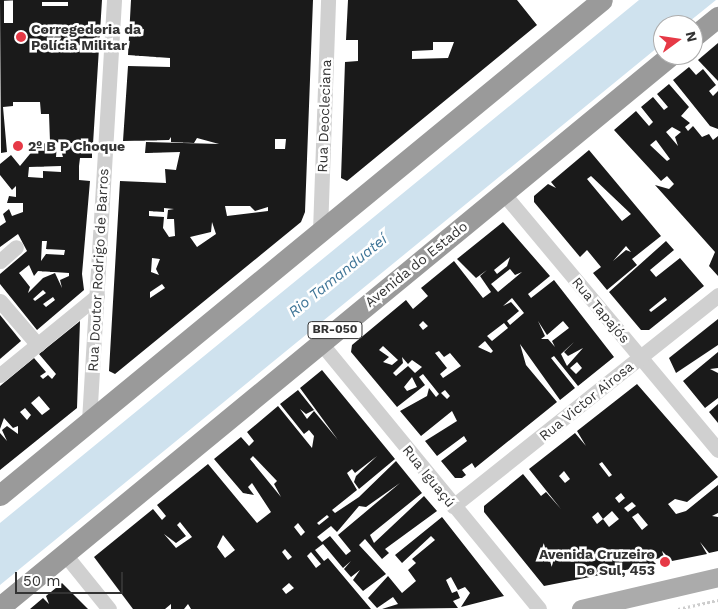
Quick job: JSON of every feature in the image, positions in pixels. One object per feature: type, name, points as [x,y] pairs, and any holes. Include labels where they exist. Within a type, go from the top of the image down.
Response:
[{"type":"highway","points":[[0,495],[602,0]]},
{"type":"highway","points":[[703,30],[718,17]]},
{"type":"highway","name":"Avenida do Estado","points":[[0,607],[63,552],[660,65]]},
{"type":"main road","points":[[581,609],[718,577]]},
{"type":"street","name":"Rua Doutor Rodrigo de Barros","points":[[89,421],[114,0]]},
{"type":"street","name":"Rua Deocleciana","points":[[320,232],[328,0]]},
{"type":"street","name":"Rua Tapajós","points":[[502,193],[718,450]]},
{"type":"street","points":[[0,261],[16,247]]},
{"type":"street","name":"Rua Victor Airosa","points":[[454,506],[718,295]]},
{"type":"street","points":[[0,375],[97,296]]},
{"type":"street","points":[[0,301],[38,344]]},
{"type":"street","name":"Rua Iguaçú","points":[[320,342],[539,609]]},
{"type":"street","points":[[63,552],[109,609]]},
{"type":"path","points":[[678,609],[718,600]]},
{"type":"water","name":"Rio Tamanduateí","points":[[639,0],[716,0],[697,15],[653,15],[653,51],[0,585],[0,523]]},
{"type":"building","points":[[0,0],[4,0],[4,23],[13,23],[13,0],[102,0],[93,144],[50,142],[49,114],[41,114],[40,102],[13,102],[13,106],[3,107],[7,152],[1,153]],"holes":[[[42,2],[68,2],[68,6],[42,6]]]},
{"type":"building","points":[[131,0],[313,0],[305,212],[301,222],[115,374],[109,371],[120,181],[166,183],[165,169],[176,170],[180,152],[145,153],[146,142],[219,144],[197,138],[194,143],[171,142],[171,137],[169,140],[123,141],[128,66],[170,67],[170,58],[128,55]],"holes":[[[275,139],[286,139],[285,149],[275,149]],[[225,206],[250,206],[255,211],[268,207],[268,211],[227,216]],[[164,208],[174,209],[168,210],[167,219],[174,219],[175,236],[169,237],[163,228],[164,217],[149,216],[149,211],[164,212]],[[212,222],[216,234],[197,247],[190,237],[211,232]],[[152,258],[160,259],[156,269],[159,275],[151,272]],[[162,284],[165,288],[150,298],[150,292]]]},
{"type":"building","points":[[348,0],[517,0],[537,25],[347,181],[341,178],[345,62],[358,61],[358,40],[346,40]],"holes":[[[433,42],[454,42],[448,58],[412,59],[412,51],[433,50]]]},
{"type":"building","points":[[718,43],[718,81],[703,65],[703,56]]},
{"type":"building","points":[[689,67],[696,75],[703,69],[716,85],[709,91],[713,96],[718,91],[718,129],[710,126],[673,80]]},
{"type":"building","points":[[669,84],[689,107],[681,116],[690,123],[685,127],[688,131],[693,126],[702,137],[709,134],[713,140],[718,136],[718,276],[709,266],[715,252],[655,185],[669,189],[674,184],[667,176],[661,181],[614,130],[636,111],[649,126],[653,122],[641,107],[653,97],[664,110],[668,107],[657,94]],"holes":[[[672,127],[681,132],[675,137],[678,146],[666,132]],[[656,140],[670,159],[667,161],[650,145]]]},
{"type":"building","points":[[39,143],[57,144],[56,157],[63,157],[59,144],[92,149],[92,158],[80,158],[79,166],[79,180],[90,181],[82,274],[84,290],[37,330],[0,284],[0,274],[27,251],[18,234],[0,247],[0,226],[6,222],[3,214],[9,209],[12,216],[23,212],[23,203],[7,203],[9,196],[16,197],[16,186],[12,190],[0,175],[0,164],[11,155],[20,166]],"holes":[[[61,166],[61,172],[43,171],[43,178],[28,177],[29,167]],[[42,241],[47,241],[46,249],[65,250],[64,255],[46,254],[41,261]],[[29,265],[34,276],[38,271],[69,273],[69,276],[60,280],[62,288],[55,273],[43,278],[28,293],[30,287],[19,273]],[[43,290],[46,293],[35,301],[33,299]],[[53,297],[55,300],[46,307],[43,304]]]},
{"type":"building","points":[[589,150],[661,236],[632,259],[637,265],[607,290],[593,273],[601,267],[587,250],[580,257],[534,202],[534,196],[548,184],[556,188],[551,182]],"holes":[[[591,176],[631,214],[622,221],[587,179]],[[626,246],[631,252],[626,250],[613,261]]]},
{"type":"building","points":[[503,222],[550,276],[528,294],[531,298],[554,280],[614,357],[578,386],[554,356],[551,358],[575,388],[560,400],[520,344],[526,365],[557,402],[475,468],[472,463],[462,470],[466,475],[462,478],[455,478],[441,461],[467,441],[464,436],[437,456],[425,441],[457,421],[452,411],[421,436],[400,411],[427,396],[429,388],[436,397],[439,394],[423,374],[419,377],[425,385],[397,407],[351,352],[352,345],[406,300],[413,309],[428,296],[421,288],[454,261],[483,298],[491,292],[480,276],[487,270],[476,278],[457,259]],"holes":[[[510,257],[507,266],[497,274],[494,270]],[[510,269],[515,275],[522,272],[498,292],[491,284]],[[512,298],[524,313],[510,325],[507,321],[519,311],[511,302],[503,306]],[[423,321],[428,326],[423,330],[419,325]],[[538,321],[547,335],[563,321],[569,328],[552,341],[555,347],[548,339],[541,339],[545,336]],[[504,323],[508,328],[492,341],[487,336]],[[485,341],[493,351],[491,353],[478,347]],[[574,342],[564,352],[568,356],[583,348],[567,366],[561,354]],[[383,346],[398,360],[392,365],[383,362],[389,357],[379,350]],[[439,351],[444,357],[450,353],[461,366],[443,378],[440,374],[447,368],[435,353]],[[402,357],[408,364],[412,360],[422,367],[415,373],[408,366],[396,376],[393,373],[403,363]],[[577,362],[582,368],[576,374],[570,368]],[[412,377],[417,387],[407,391],[404,387]],[[445,390],[450,396],[447,399],[441,393]]]},
{"type":"building","points":[[666,241],[674,250],[650,270],[656,277],[680,258],[704,286],[649,330],[641,330],[609,292]],"holes":[[[665,297],[667,300],[651,312],[649,310]]]},
{"type":"building","points":[[0,315],[21,341],[0,359]]},
{"type":"building","points":[[718,319],[718,345],[676,373],[669,358]]},
{"type":"building","points":[[80,321],[77,408],[0,470],[0,433],[7,441],[2,430],[7,426],[18,434],[18,426],[13,428],[4,418],[0,429],[0,386],[34,358],[46,372],[40,376],[43,379],[48,375],[52,379],[56,374],[39,354]],"holes":[[[39,396],[50,409],[42,415],[31,403]],[[25,408],[31,415],[27,420],[20,412]]]},
{"type":"building","points":[[718,352],[718,368],[710,369],[718,373],[718,398],[705,408],[683,381]]},
{"type":"building","points":[[322,370],[395,459],[359,489],[354,482],[356,476],[377,456],[355,473],[352,469],[347,473],[357,490],[332,510],[335,513],[359,497],[396,461],[422,493],[370,535],[374,543],[424,496],[437,511],[385,549],[389,553],[382,559],[365,539],[359,545],[386,574],[363,591],[353,580],[360,570],[351,577],[344,569],[351,561],[343,568],[323,544],[315,550],[324,561],[328,558],[371,609],[191,609],[188,604],[184,609],[171,609],[171,604],[165,609],[133,609],[94,557],[153,509],[162,520],[166,516],[157,505],[208,464],[257,523],[271,512],[252,483],[248,487],[254,495],[243,493],[214,459],[241,437],[249,446],[254,441],[247,432],[278,406],[312,448],[314,436],[309,430],[304,434],[280,404],[298,390],[314,410],[306,414],[300,409],[307,419],[314,411],[338,440],[300,388]],"holes":[[[253,456],[277,481],[274,484],[281,497],[250,459]],[[400,483],[338,535],[351,551],[346,555],[330,536],[322,542],[317,537],[331,526],[337,532],[359,506],[366,507]],[[327,515],[329,517],[319,525],[317,523]],[[180,522],[192,537],[176,548],[164,534],[176,543],[186,536],[177,525]],[[298,523],[305,532],[301,536],[294,527]],[[223,535],[235,550],[225,558],[217,547]],[[285,549],[292,557],[288,560],[282,552]],[[311,552],[321,564],[316,568],[307,556]],[[289,583],[294,588],[286,594],[282,589]]]},
{"type":"building","points":[[637,384],[718,477],[687,502],[675,499],[668,504],[676,514],[686,511],[718,485],[718,513],[712,516],[718,517],[718,551],[709,553],[700,542],[707,554],[672,561],[662,551],[664,557],[652,560],[656,564],[544,586],[484,512],[484,506],[523,474],[541,496],[546,492],[561,509],[529,469],[575,433],[586,446],[577,431]],"holes":[[[602,462],[612,475],[609,477],[599,464]],[[564,471],[570,479],[565,483],[559,476]],[[621,493],[625,498],[619,503],[615,498]],[[632,502],[636,506],[628,512],[624,508]],[[612,511],[619,519],[609,527],[603,519]],[[598,512],[603,519],[597,524],[592,517]],[[638,513],[648,525],[642,530],[632,517]]]},
{"type":"building","points":[[718,404],[718,423],[709,412]]},
{"type":"building","points":[[442,517],[504,596],[461,607],[470,593],[465,587],[458,590],[451,577],[446,580],[452,593],[457,591],[460,598],[453,601],[458,608],[382,609],[398,604],[393,597],[377,608],[368,598],[388,576],[402,593],[416,581],[408,570],[416,563],[412,559],[435,540],[431,536],[402,563],[395,555]]},
{"type":"building","points":[[62,583],[88,609],[30,609],[43,598],[49,604],[46,596]]},
{"type":"place","name":"Corregedoria da Polícia Militar","points":[[21,37]]},
{"type":"place","name":"2º B P Choque","points":[[18,146]]},
{"type":"place","name":"Avenida Cruzeiro Do Sul, 453","points":[[665,562]]}]
